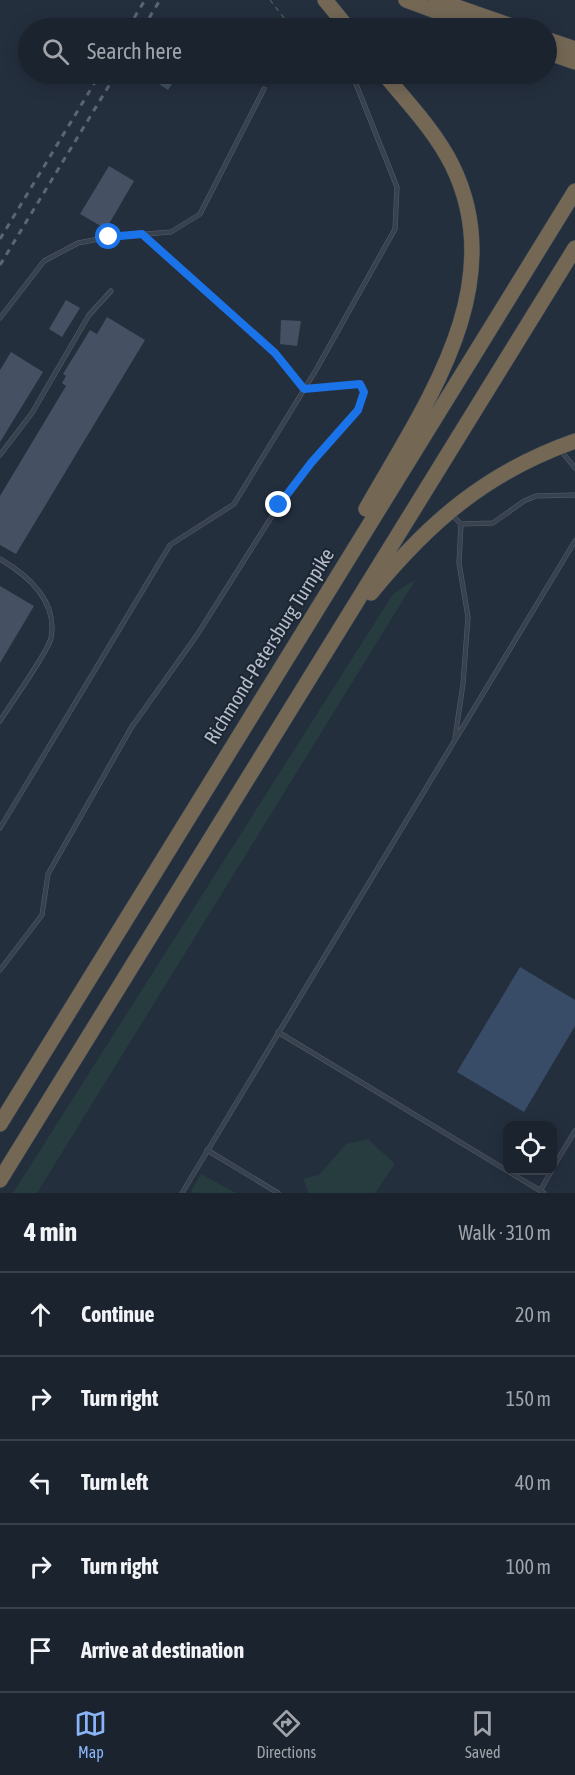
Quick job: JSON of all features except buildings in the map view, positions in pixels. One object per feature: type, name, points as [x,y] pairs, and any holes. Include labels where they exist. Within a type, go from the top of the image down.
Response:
[{"type":"highway","points":[[325,0],[340,18]]},
{"type":"highway","points":[[406,0],[454,18]]},
{"type":"highway","points":[[437,0],[488,18]]},
{"type":"highway","points":[[557,43],[575,49]]},
{"type":"highway","points":[[557,56],[575,62]]},
{"type":"highway","points":[[319,603],[366,509],[437,382],[462,319],[471,278],[473,239],[459,183],[441,146],[392,84]]},
{"type":"highway","name":"Richmond-Petersburg Turnpike","points":[[0,1124],[575,191]]},
{"type":"highway","points":[[0,1179],[575,248]]},
{"type":"highway","points":[[317,665],[396,563],[448,511],[509,471],[575,441]]},
{"type":"lane","points":[[0,828],[170,545],[234,504],[304,389],[395,229],[397,188],[356,84]]},
{"type":"lane","points":[[0,318],[44,261],[78,243],[171,232],[200,214],[264,89]]},
{"type":"lane","points":[[142,234],[275,353],[304,389]]},
{"type":"lane","points":[[0,455],[32,413],[89,315],[111,291]]},
{"type":"lane","points":[[0,970],[42,915],[48,873],[130,728],[197,635],[279,505],[311,463],[358,410],[364,392],[360,384],[304,389]]},
{"type":"lane","points":[[559,448],[575,468]]},
{"type":"lane","points":[[448,511],[461,524],[493,523],[524,501],[536,496],[575,495]]},
{"type":"lane","points":[[454,740],[463,684],[468,617],[459,563],[461,524]]},
{"type":"lane","points":[[182,1193],[575,541]]},
{"type":"lane","points":[[0,559],[22,572],[52,608],[51,640],[0,721]]},
{"type":"lane","points":[[278,1032],[542,1192],[550,1175]]},
{"type":"lane","points":[[557,1162],[575,1131]]},
{"type":"lane","points":[[207,1150],[278,1193]]},
{"type":"path","points":[[270,0],[284,18]]},
{"type":"green space","points":[[416,579],[37,1193],[13,1193],[393,594]]},
{"type":"green space","points":[[368,1139],[395,1164],[375,1193],[309,1193],[303,1179],[319,1175],[346,1144]]},
{"type":"green space","points":[[201,1174],[236,1193],[194,1193],[191,1191]]},
{"type":"water","points":[[520,967],[575,1000],[575,1026],[524,1112],[457,1072]]},
{"type":"railway","points":[[134,18],[145,0]]},
{"type":"railway","points":[[149,18],[160,0]]},
{"type":"railway","points":[[0,239],[94,84]]},
{"type":"railway","points":[[0,265],[110,84]]},
{"type":"route","points":[[109,237],[142,234],[275,353],[304,389],[360,384],[364,392],[358,410],[311,463],[279,505]]}]
